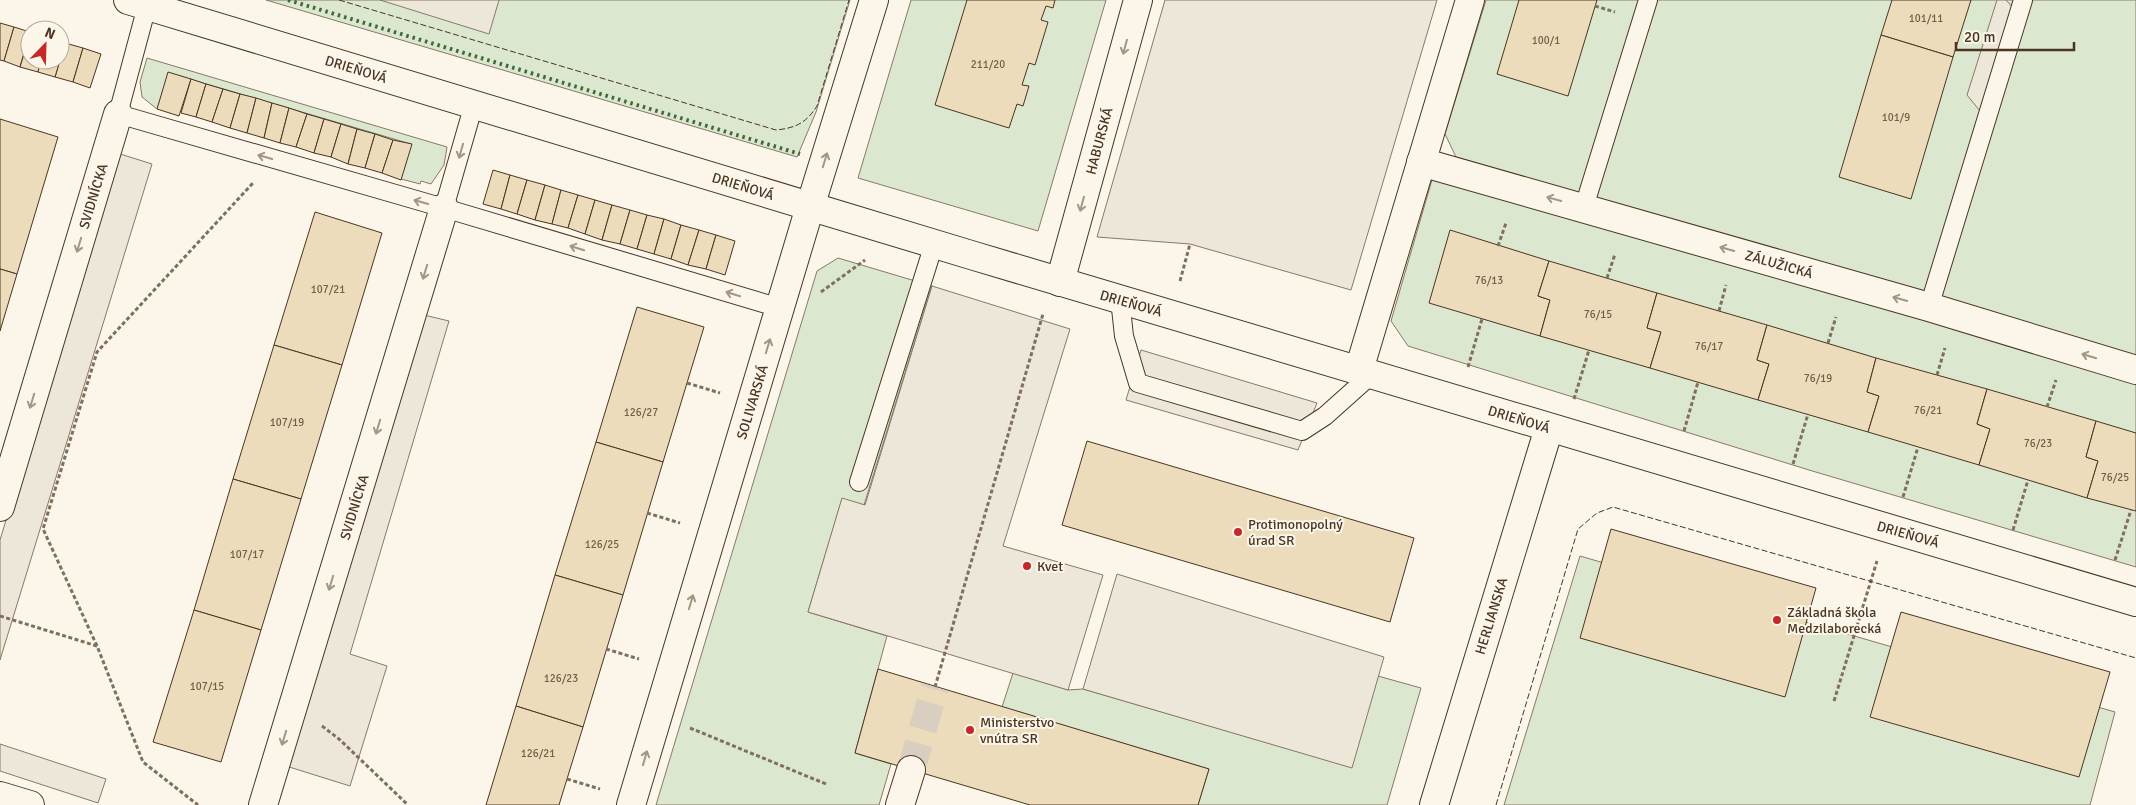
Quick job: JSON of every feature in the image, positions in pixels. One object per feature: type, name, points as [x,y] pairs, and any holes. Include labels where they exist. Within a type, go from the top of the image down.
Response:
[{"type":"street","name":"SOLIVARSKÁ","points":[[631,805],[874,0]]},
{"type":"street","name":"HABURSKÁ","points":[[1060,282],[1138,0]]},
{"type":"street","points":[[1366,372],[1421,162],[1470,0]]},
{"type":"street","name":"DRIEŇOVÁ","points":[[137,3],[1060,282],[2136,602]]},
{"type":"street","name":"SVIDNÍCKA","points":[[0,507],[118,114]]},
{"type":"street","name":"ZÁLUŽICKÁ","points":[[1421,162],[1929,307],[2136,370]]},
{"type":"street","name":"SVIDNÍCKA","points":[[263,805],[444,208]]},
{"type":"street","name":"HERLIANSKA","points":[[1434,805],[1550,428]]},
{"type":"street","points":[[900,805],[911,770]]},
{"type":"street","points":[[0,796],[30,805]]},
{"type":"lane","points":[[1584,207],[1648,0]]},
{"type":"lane","points":[[1929,307],[2023,0]]},
{"type":"lane","points":[[137,3],[118,114],[780,308]]},
{"type":"lane","points":[[444,208],[474,104]]},
{"type":"lane","points":[[859,482],[934,244]]},
{"type":"lane","points":[[1120,299],[1124,336],[1138,383],[1302,432],[1325,416],[1366,372]]},
{"type":"path","points":[[198,805],[143,762],[97,646],[43,530],[97,352],[275,160]]},
{"type":"path","points":[[1180,281],[1190,244]]},
{"type":"path","points":[[819,293],[865,260]]},
{"type":"path","points":[[935,687],[1043,314]]},
{"type":"path","points":[[1460,366],[1468,368],[1482,319]]},
{"type":"path","points":[[1583,402],[1574,399],[1589,350]]},
{"type":"path","points":[[1684,432],[1698,382]]},
{"type":"path","points":[[1793,465],[1808,414]]},
{"type":"path","points":[[1674,429],[1693,434]]},
{"type":"path","points":[[1903,497],[1918,447]]},
{"type":"path","points":[[1784,462],[1801,467]]},
{"type":"path","points":[[2013,530],[2028,480]]},
{"type":"path","points":[[1894,494],[1912,500]]},
{"type":"path","points":[[2115,561],[2131,510]]},
{"type":"path","points":[[2004,527],[2022,533]]},
{"type":"path","points":[[2106,558],[2122,563]]},
{"type":"path","points":[[1834,701],[1878,560]]},
{"type":"path","points":[[0,616],[97,646]]},
{"type":"path","points":[[294,704],[339,739],[408,805]]},
{"type":"path","points":[[686,726],[826,784]]},
{"type":"green space","points":[[266,0],[850,0],[816,112],[797,157]]},
{"type":"green space","points":[[911,0],[1106,0],[1038,231],[858,178]]},
{"type":"green space","points":[[1486,0],[2136,0],[2136,361],[1456,157],[1445,134]]},
{"type":"green space","points":[[147,58],[447,147],[444,165],[431,184],[421,181],[420,184],[401,179],[411,144],[169,73],[157,109],[142,97],[140,82]]},
{"type":"green space","points":[[1436,166],[2136,378],[2136,567],[1809,470],[1408,346],[1391,321]]},
{"type":"green space","points":[[838,258],[932,286],[864,505],[842,499],[808,612],[887,636],[855,753],[891,764],[879,805],[656,805],[817,271]]},
{"type":"green space","name":"Základná škola Medzilaborecká","points":[[1580,556],[2115,712],[2090,805],[1504,805]]},
{"type":"green space","points":[[1013,673],[1068,690],[1083,689],[1351,767],[1378,676],[1421,688],[1387,805],[1198,805],[1209,769],[1002,707]]},
{"type":"shaded area","points":[[380,0],[499,0],[489,34]]},
{"type":"shaded area","points":[[1165,0],[1437,0],[1351,290],[1190,244],[1097,237]]},
{"type":"shaded area","points":[[1997,0],[2006,0],[2016,11],[1984,116],[1967,95]]},
{"type":"shaded area","points":[[117,153],[152,164],[0,660],[0,540]]},
{"type":"shaded area","points":[[932,286],[1070,329],[1003,546],[1103,575],[1068,690],[808,612],[842,498],[865,505]]},
{"type":"shaded area","points":[[424,315],[449,321],[350,654],[387,666],[350,786],[286,766]]},
{"type":"shaded area","points":[[1141,350],[1317,403],[1298,450],[1126,400]]},
{"type":"shaded area","points":[[1117,574],[1384,657],[1352,768],[1083,689]]},
{"type":"shaded area","points":[[0,744],[106,779],[98,803],[0,771]]},
{"type":"building","points":[[967,0],[1055,0],[1053,8],[1046,6],[1041,20],[1048,22],[1035,65],[1029,63],[1022,85],[1029,86],[1023,106],[1017,104],[1009,128],[935,105]]},
{"type":"building","points":[[1519,0],[1597,0],[1568,96],[1497,74]]},
{"type":"building","points":[[1892,0],[1971,0],[1953,57],[1881,35]]},
{"type":"building","points":[[0,23],[14,27],[4,61],[0,60]]},
{"type":"building","points":[[14,27],[20,29],[20,67],[4,61]]},
{"type":"building","points":[[1881,35],[1953,57],[1911,199],[1839,177]]},
{"type":"building","points":[[70,44],[83,48],[73,82],[55,77],[57,70],[70,70]]},
{"type":"building","points":[[83,48],[101,54],[90,88],[73,82]]},
{"type":"building","points":[[38,70],[57,70],[55,77],[38,72]]},
{"type":"building","points":[[168,72],[191,79],[179,116],[157,109]]},
{"type":"building","points":[[191,79],[206,84],[196,117],[181,113]]},
{"type":"building","points":[[206,84],[223,89],[212,122],[196,117]]},
{"type":"building","points":[[223,89],[240,94],[230,128],[212,122]]},
{"type":"building","points":[[240,94],[256,98],[247,133],[230,128]]},
{"type":"building","points":[[256,98],[272,103],[264,138],[247,133]]},
{"type":"building","points":[[272,103],[289,108],[280,143],[264,138]]},
{"type":"building","points":[[289,108],[307,114],[296,147],[280,143]]},
{"type":"building","points":[[307,114],[324,119],[314,153],[296,147]]},
{"type":"building","points":[[0,119],[58,137],[17,274],[0,269]]},
{"type":"building","points":[[324,119],[341,124],[331,157],[314,153]]},
{"type":"building","points":[[341,124],[357,129],[348,164],[331,157]]},
{"type":"building","points":[[357,129],[375,134],[365,168],[348,164]]},
{"type":"building","points":[[375,134],[393,140],[382,173],[365,168]]},
{"type":"building","points":[[393,140],[412,144],[401,180],[382,173]]},
{"type":"building","points":[[493,170],[510,175],[501,209],[483,204]]},
{"type":"building","points":[[510,175],[527,180],[517,214],[501,209]]},
{"type":"building","points":[[527,180],[545,185],[535,220],[517,214]]},
{"type":"building","points":[[545,185],[561,190],[552,224],[535,220]]},
{"type":"building","points":[[561,190],[578,195],[568,228],[552,224]]},
{"type":"building","points":[[578,195],[595,200],[585,234],[568,228]]},
{"type":"building","points":[[595,200],[612,205],[602,240],[585,234]]},
{"type":"building","points":[[612,205],[630,210],[620,244],[602,240]]},
{"type":"building","points":[[630,210],[647,215],[637,249],[620,244]]},
{"type":"building","points":[[315,212],[382,233],[342,365],[274,345]]},
{"type":"building","points":[[647,215],[664,219],[654,254],[637,249]]},
{"type":"building","points":[[664,219],[681,225],[671,259],[654,254]]},
{"type":"building","points":[[681,225],[699,230],[688,265],[671,259]]},
{"type":"building","points":[[699,230],[716,235],[706,269],[688,265]]},
{"type":"building","points":[[1450,230],[1549,261],[1538,296],[1550,300],[1540,336],[1429,303]]},
{"type":"building","points":[[716,235],[735,241],[725,275],[706,269]]},
{"type":"building","points":[[1549,261],[1657,293],[1647,328],[1661,332],[1650,368],[1540,336],[1550,300],[1538,296]]},
{"type":"building","points":[[0,269],[17,274],[0,331]]},
{"type":"building","points":[[1657,293],[1767,325],[1757,360],[1769,364],[1758,400],[1650,368],[1661,332],[1647,328]]},
{"type":"building","points":[[637,307],[704,327],[663,462],[596,442]]},
{"type":"building","points":[[1767,325],[1876,358],[1867,392],[1879,396],[1868,432],[1758,400],[1769,364],[1757,360]]},
{"type":"building","points":[[274,345],[342,365],[301,499],[233,479]]},
{"type":"building","points":[[1876,358],[1987,389],[1977,424],[1990,429],[1979,465],[1868,432],[1879,396],[1867,392]]},
{"type":"building","points":[[1987,389],[2096,421],[2086,457],[2098,461],[2087,498],[1979,465],[1990,429],[1977,424]]},
{"type":"building","points":[[2096,421],[2136,433],[2136,511],[2087,498],[2098,461],[2086,457]]},
{"type":"building","name":"Protimonopolný úrad SR","points":[[1087,441],[1414,538],[1390,622],[1062,525]]},
{"type":"building","points":[[596,442],[663,462],[623,595],[555,575]]},
{"type":"building","points":[[233,479],[301,499],[261,630],[194,610]]},
{"type":"building","points":[[1611,529],[1816,588],[1785,697],[1580,638]]},
{"type":"building","points":[[555,575],[623,595],[583,727],[516,706]]},
{"type":"building","points":[[194,610],[261,630],[221,762],[153,742]]},
{"type":"building","points":[[1901,612],[2110,672],[2079,777],[1870,717]]},
{"type":"building","name":"Ministerstvo vnútra SR","points":[[878,669],[1209,769],[1198,805],[1030,805],[855,753]]},
{"type":"building","points":[[516,706],[583,727],[559,805],[486,805]]},
{"type":"tunnel","points":[[911,770],[935,687]]},
{"type":"hedge","points":[[288,0],[800,154]]},
{"type":"fence","points":[[339,0],[776,130],[800,124],[809,117],[817,106],[849,0]]},
{"type":"fence","points":[[1496,805],[1578,529],[1597,513],[1613,507],[2136,658]]},
{"type":"place","name":"Protimonopolný úrad SR","points":[[1238,532]]},
{"type":"place","name":"Kvet","points":[[1027,566]]},
{"type":"place","name":"Základná škola Medzilaborecká","points":[[1777,620]]},
{"type":"place","name":"Ministerstvo vnútra SR","points":[[970,730]]}]
